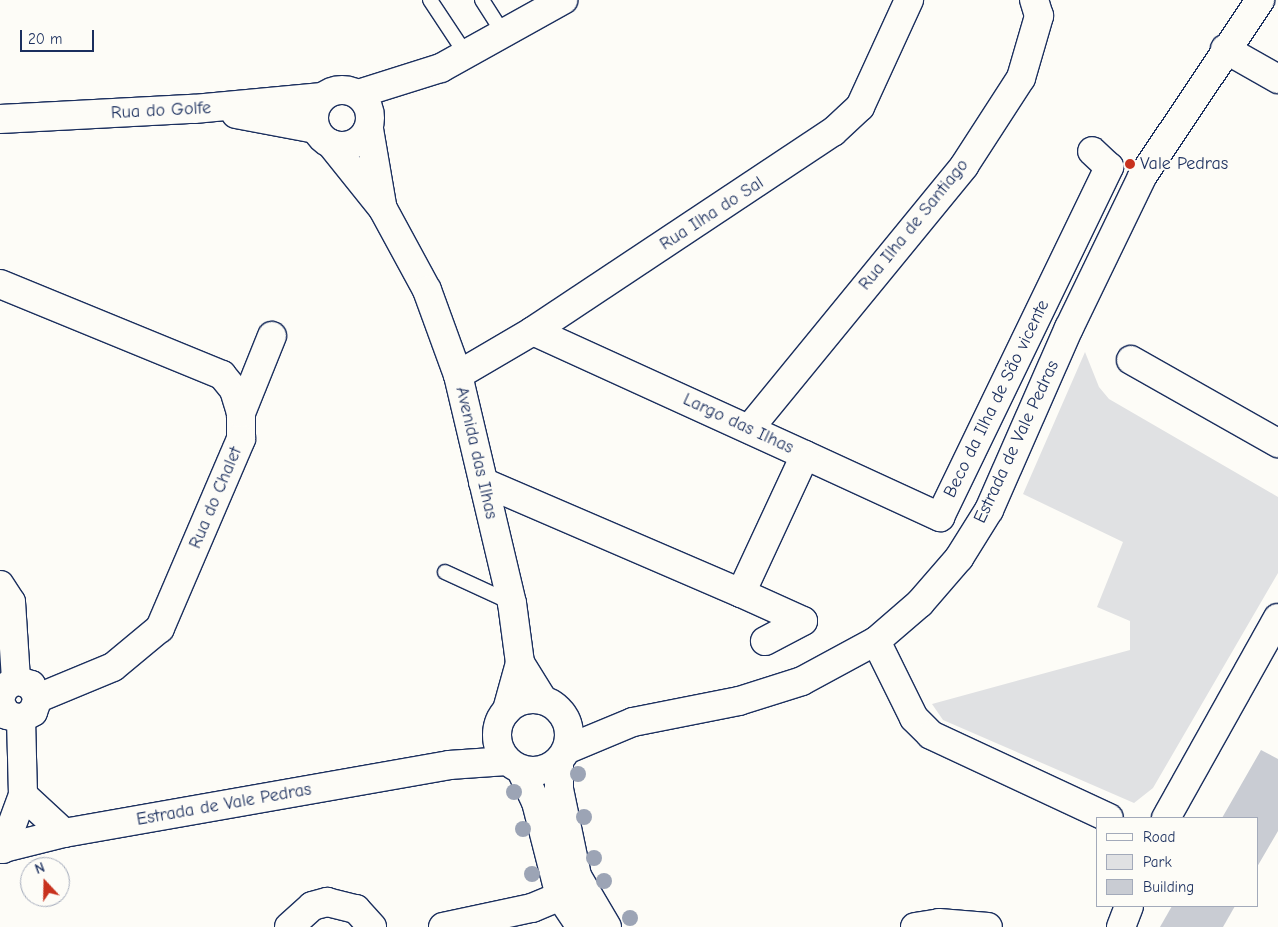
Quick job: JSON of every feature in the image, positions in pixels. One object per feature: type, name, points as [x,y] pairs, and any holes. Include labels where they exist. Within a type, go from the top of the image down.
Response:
[{"type":"street","points":[[194,110],[324,136],[349,146],[366,113],[442,68],[505,36],[563,0]]},
{"type":"street","name":"Rua Ilha do Sal","points":[[458,375],[534,331],[833,132],[860,106],[908,0]]},
{"type":"street","name":"Rua Ilha de Santiago","points":[[749,429],[964,166],[1021,78],[1039,16],[1034,0]]},
{"type":"street","name":"Estrada de Vale Pedras","points":[[553,706],[590,721],[632,722],[739,701],[802,681],[876,641],[927,595],[959,558],[990,510],[1069,328],[1142,178],[1225,49],[1260,0]]},
{"type":"street","points":[[1225,49],[1278,79]]},
{"type":"street","name":"Rua do Golfe","points":[[0,119],[194,110],[322,98],[339,90],[366,113]]},
{"type":"street","points":[[322,98],[314,112],[324,136]]},
{"type":"street","name":"Avenida das Ilhas","points":[[366,113],[383,209]]},
{"type":"street","name":"Avenida das Ilhas","points":[[324,136],[383,209],[427,290],[458,375],[512,603],[520,663],[502,719]]},
{"type":"street","name":"Beco da Ilha de São vicente","points":[[804,455],[940,517],[1109,167],[1092,151]]},
{"type":"street","name":"Rua do Chalet","points":[[0,284],[222,375],[234,390],[241,413],[241,439],[160,628],[113,668],[38,698]]},
{"type":"street","name":"Largo das Ilhas","points":[[534,331],[804,455],[741,593]]},
{"type":"street","points":[[241,413],[272,336]]},
{"type":"street","points":[[1131,360],[1278,443]]},
{"type":"street","points":[[483,482],[803,621],[764,641]]},
{"type":"street","points":[[0,585],[11,602],[8,690],[31,685],[38,698],[33,712],[10,711],[23,795],[1,849]]},
{"type":"street","points":[[1167,817],[1278,618]]},
{"type":"street","points":[[876,641],[914,718],[931,735],[1107,817]]},
{"type":"street","points":[[520,663],[568,724],[559,789],[571,892],[607,927]]},
{"type":"street","points":[[553,706],[524,700],[502,719],[498,745],[514,765],[536,802],[571,892],[580,927]]},
{"type":"street","name":"Estrada de Vale Pedras","points":[[449,764],[502,719]]},
{"type":"street","name":"Estrada de Vale Pedras","points":[[564,755],[632,722]]},
{"type":"street","points":[[514,765],[542,771],[564,755]]},
{"type":"street","name":"Estrada de Vale Pedras","points":[[1,849],[64,833],[449,764],[514,765]]},
{"type":"street","points":[[23,795],[64,833]]},
{"type":"street","points":[[443,927],[532,908],[571,892]]},
{"type":"street","points":[[290,927],[312,906],[327,902],[343,904],[374,924]]},
{"type":"street","points":[[1121,927],[1129,907]]},
{"type":"street","points":[[915,927],[939,923],[988,927]]},
{"type":"lane","points":[[430,0],[466,56]]},
{"type":"lane","points":[[482,0],[505,36]]},
{"type":"lane","points":[[445,572],[512,603]]},
{"type":"green space","points":[[1085,352],[1099,387],[1109,399],[1278,497],[1278,573],[1153,788],[1134,803],[943,720],[932,704],[1130,650],[1130,621],[1097,607],[1123,542],[1023,494]]},
{"type":"building","points":[[1261,750],[1278,759],[1278,831],[1258,865],[1258,817],[1223,817]]},
{"type":"building","points":[[1171,907],[1234,907],[1223,927],[1160,927]]},
{"type":"place","name":"Vale Pedras","points":[[1130,164]]}]
